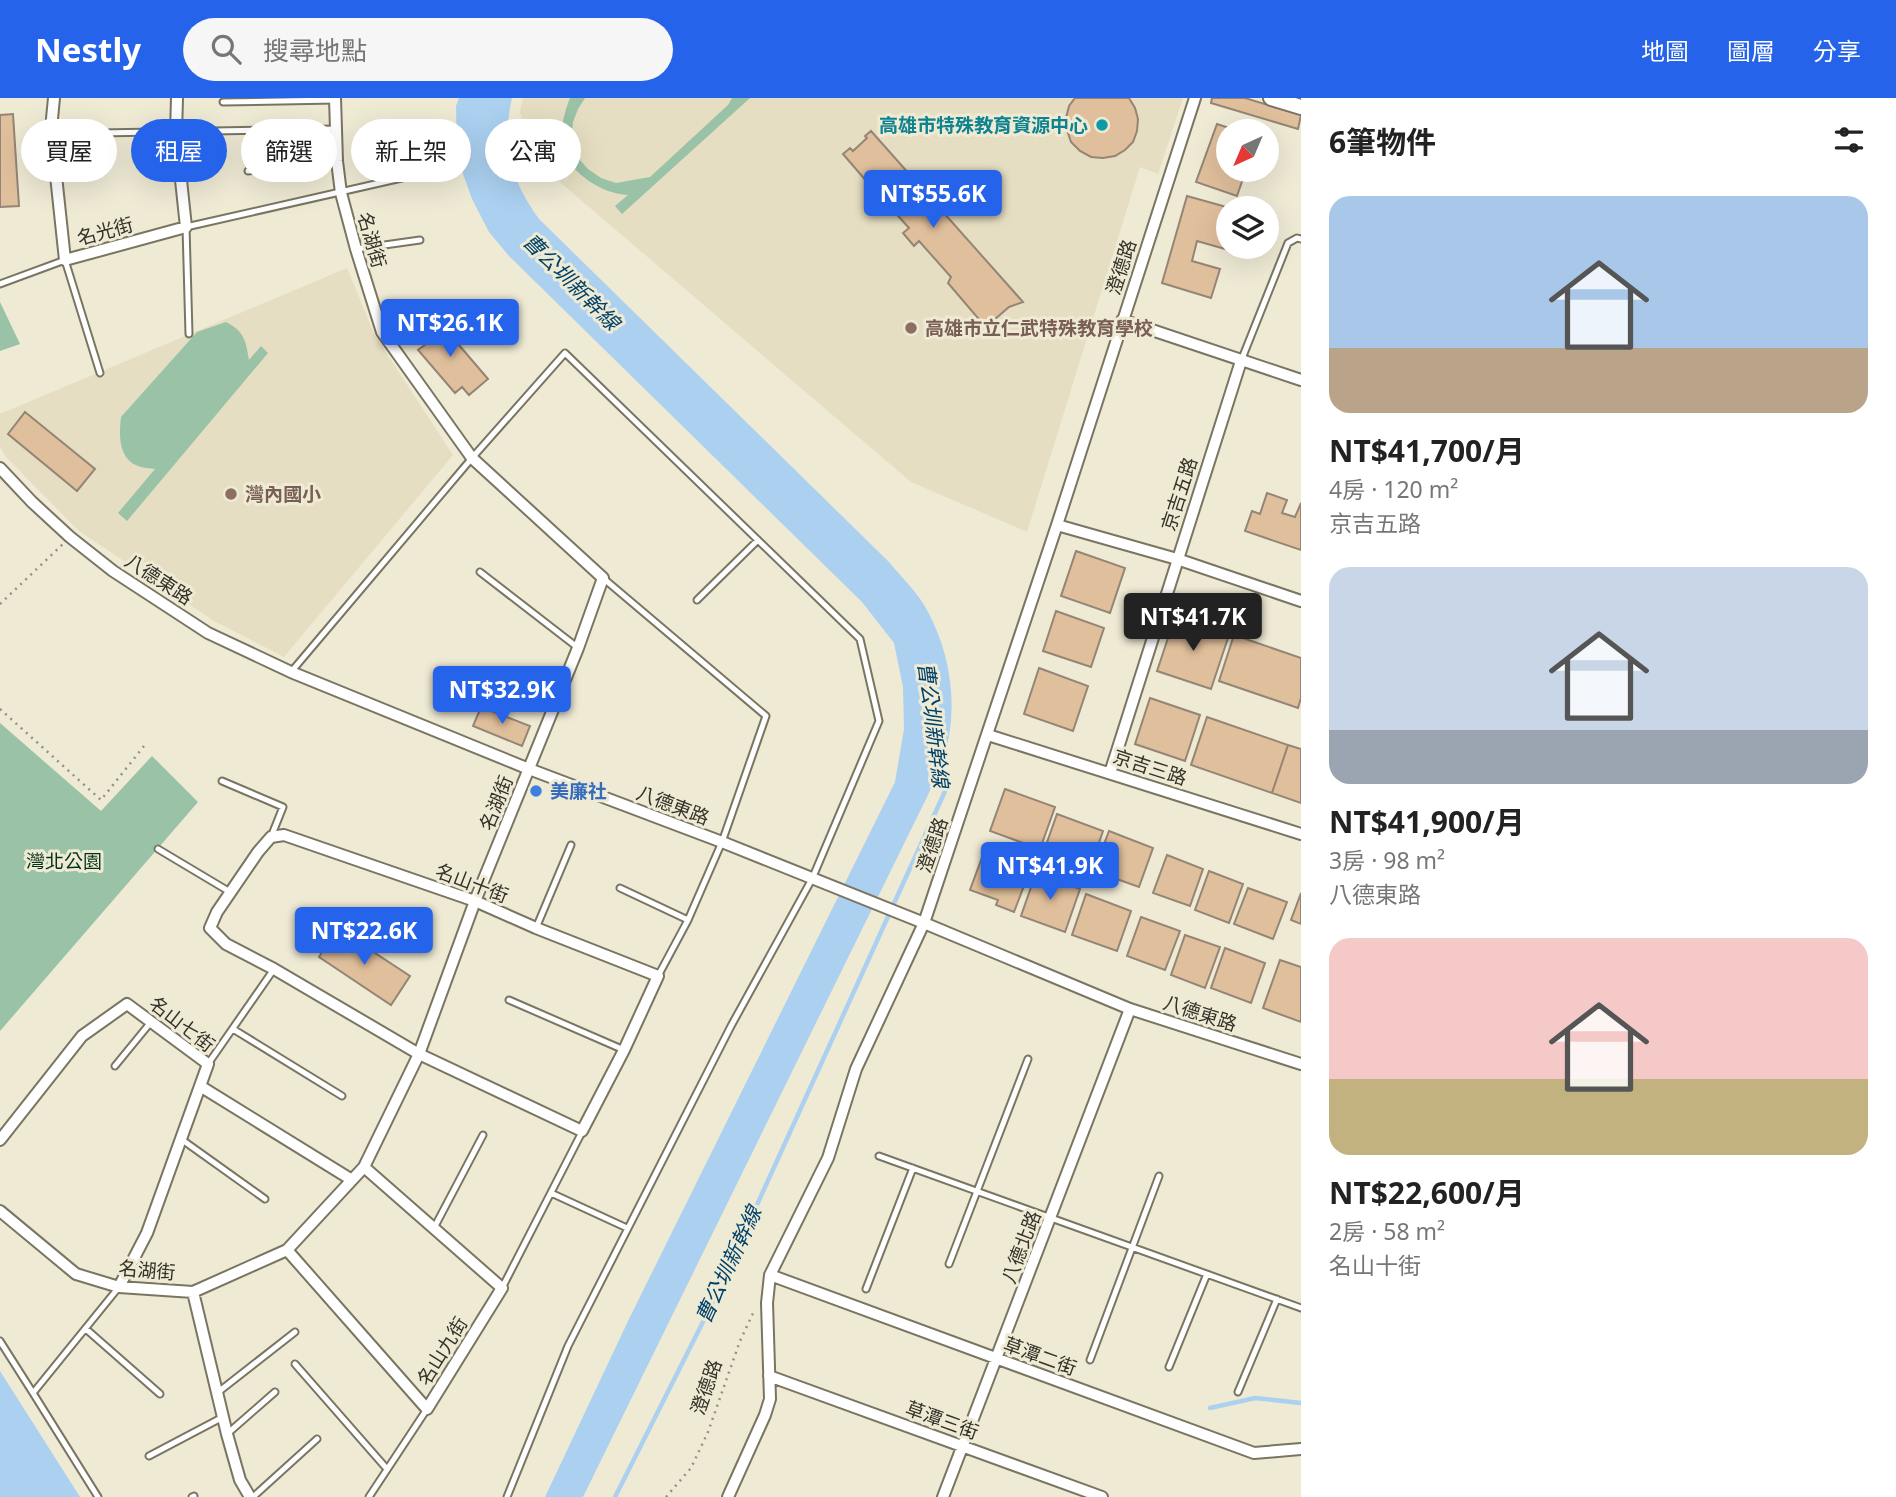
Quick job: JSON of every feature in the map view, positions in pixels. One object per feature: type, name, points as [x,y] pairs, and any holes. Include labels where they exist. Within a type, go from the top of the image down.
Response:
[{"type":"street","name":"名光街","points":[[54,98],[51,129],[65,260],[186,227]]},
{"type":"street","points":[[176,119],[177,98]]},
{"type":"street","name":"澄德路","points":[[770,1275],[828,1158],[856,1069],[924,923],[1057,525],[1195,98]]},
{"type":"street","points":[[1271,98],[1301,107]]},
{"type":"street","name":"名湖街","points":[[335,99],[336,119]]},
{"type":"street","name":"名湖街","points":[[0,1210],[76,1274],[119,1287],[193,1292],[287,1250],[365,1167],[419,1054],[475,901],[578,648],[603,578],[472,458],[382,332],[341,193],[337,161]]},
{"type":"street","points":[[181,182],[186,227]]},
{"type":"street","points":[[1122,320],[1301,380]]},
{"type":"street","name":"京吉五路","points":[[1110,773],[1241,361]]},
{"type":"street","name":"八德東路","points":[[0,468],[70,537],[113,570],[208,633],[291,672],[529,769],[924,923],[1130,1009],[1301,1064]]},
{"type":"street","points":[[1057,525],[1177,559],[1301,601]]},
{"type":"street","name":"京吉三路","points":[[988,735],[1301,834]]},
{"type":"street","name":"名山十街","points":[[271,837],[284,835],[475,901],[658,976]]},
{"type":"street","points":[[271,837],[216,912],[210,928],[226,944],[419,1054],[583,1131],[658,976]]},
{"type":"street","name":"名山七街","points":[[0,1140],[82,1036],[127,1004],[208,1064],[147,1233],[119,1287]]},
{"type":"street","name":"八德北路","points":[[943,1497],[1130,1009]]},
{"type":"street","points":[[200,1086],[352,1180]]},
{"type":"street","points":[[365,1167],[502,1288]]},
{"type":"street","name":"名山九街","points":[[287,1250],[427,1409],[502,1288]]},
{"type":"street","points":[[728,1497],[770,1399],[767,1303],[770,1275]]},
{"type":"street","name":"草潭二街","points":[[770,1275],[1254,1453],[1301,1449]]},
{"type":"street","points":[[193,1292],[240,1480],[251,1497]]},
{"type":"street","name":"草潭三街","points":[[769,1376],[1102,1497]]},
{"type":"lane","points":[[223,103],[335,99]]},
{"type":"lane","points":[[189,334],[186,227],[387,182]]},
{"type":"lane","name":"京吉五路","points":[[1241,361],[1288,243],[1297,238],[1301,239]]},
{"type":"lane","points":[[356,250],[421,240]]},
{"type":"lane","points":[[0,284],[65,260],[100,373]]},
{"type":"lane","points":[[291,672],[472,458],[565,353],[860,639],[879,722],[813,879],[731,1026],[568,1346],[506,1497]]},
{"type":"lane","points":[[697,600],[758,540]]},
{"type":"lane","points":[[480,572],[578,648]]},
{"type":"lane","points":[[603,578],[766,716],[722,842],[688,920],[658,976]]},
{"type":"lane","points":[[222,781],[283,807],[271,837]]},
{"type":"lane","points":[[536,928],[571,845]]},
{"type":"lane","points":[[158,849],[230,892]]},
{"type":"lane","points":[[620,888],[688,920]]},
{"type":"lane","points":[[208,1064],[274,969]]},
{"type":"lane","points":[[509,1000],[624,1050]]},
{"type":"lane","points":[[115,1066],[151,1022]]},
{"type":"lane","points":[[233,1029],[342,1096]]},
{"type":"lane","points":[[949,1264],[1028,1059]]},
{"type":"lane","points":[[502,1288],[583,1131]]},
{"type":"lane","points":[[434,1228],[483,1135]]},
{"type":"lane","points":[[181,1139],[265,1199]]},
{"type":"lane","points":[[879,1156],[1301,1308]]},
{"type":"lane","points":[[866,1289],[913,1168]]},
{"type":"lane","points":[[1090,1360],[1159,1175]]},
{"type":"lane","points":[[551,1193],[627,1228]]},
{"type":"lane","points":[[1169,1367],[1207,1274]]},
{"type":"lane","points":[[33,1393],[119,1287]]},
{"type":"lane","points":[[1238,1392],[1277,1299]]},
{"type":"lane","points":[[86,1329],[160,1394]]},
{"type":"lane","points":[[217,1392],[295,1332]]},
{"type":"lane","points":[[0,1341],[98,1497]]},
{"type":"lane","points":[[295,1364],[387,1469]]},
{"type":"lane","points":[[227,1434],[275,1392]]},
{"type":"lane","points":[[369,1497],[427,1409]]},
{"type":"lane","points":[[149,1456],[223,1417]]},
{"type":"lane","points":[[251,1497],[317,1439]]},
{"type":"path","points":[[0,604],[70,537]]},
{"type":"path","points":[[0,709],[101,800],[144,746]]},
{"type":"path","name":"澄德路","points":[[666,1497],[691,1468],[708,1433],[740,1341],[755,1308]]},
{"type":"shaded area","name":"高雄市立仁武特殊教育學校","points":[[523,98],[1183,98],[1158,174],[1140,167],[1027,532],[911,482],[560,182],[581,182],[581,119],[522,119],[520,112]]},
{"type":"shaded area","name":"灣內國小","points":[[347,268],[374,334],[453,455],[284,657],[214,621],[79,531],[6,457],[0,447],[0,414]]},
{"type":"green space","points":[[570,98],[585,98],[574,119],[564,119]]},
{"type":"green space","points":[[732,98],[750,98],[622,214],[615,206],[628,195],[608,191],[581,175],[581,161],[601,178],[616,183],[650,177],[728,105]]},
{"type":"green space","points":[[0,302],[20,344],[0,351]]},
{"type":"green space","points":[[226,322],[243,337],[249,360],[261,346],[268,353],[127,521],[118,513],[155,469],[138,466],[123,452],[120,438],[121,417],[197,332]]},
{"type":"green space","name":"灣北公園","points":[[0,723],[101,811],[152,756],[198,802],[0,1031]]},
{"type":"water","points":[[459,98],[512,98],[509,119],[485,119],[485,182],[518,182],[539,219],[890,563],[915,592],[935,627],[947,663],[952,701],[949,738],[936,777],[583,1497],[545,1497],[629,1319],[895,782],[904,729],[903,687],[894,643],[862,602],[509,256],[489,232],[466,182],[471,182],[471,119],[456,119]]},
{"type":"water","points":[[0,1371],[80,1497],[0,1497]]},
{"type":"building","name":"高雄市特殊教育資源中心","points":[[1075,98],[1129,98],[1138,119],[1133,142],[1115,156],[1091,157],[1080,151],[1071,142],[1067,130],[1069,106]]},
{"type":"building","points":[[1212,98],[1245,98],[1301,115],[1298,129],[1279,123],[1279,119],[1265,119],[1211,103]]},
{"type":"building","points":[[13,114],[19,206],[0,207],[0,115]]},
{"type":"building","points":[[1216,127],[1216,182],[1242,182],[1237,196],[1196,182]]},
{"type":"building","points":[[871,131],[1023,302],[1009,307],[994,320],[990,317],[982,323],[948,283],[951,277],[919,241],[914,246],[903,233],[909,228],[890,207],[884,212],[874,202],[880,197],[843,154],[850,148],[853,151]]},
{"type":"building","points":[[1187,196],[1216,204],[1216,246],[1197,241],[1192,261],[1220,269],[1211,298],[1162,283]]},
{"type":"building","points":[[435,317],[488,379],[469,395],[462,387],[455,393],[418,350],[426,344],[416,333]]},
{"type":"building","points":[[25,412],[95,469],[77,491],[8,434]]},
{"type":"building","points":[[1267,493],[1287,500],[1282,513],[1295,517],[1301,503],[1301,550],[1245,531],[1252,511],[1260,514]]},
{"type":"building","points":[[1076,551],[1125,568],[1110,613],[1061,596]]},
{"type":"building","points":[[1056,611],[1104,628],[1091,667],[1043,651]]},
{"type":"building","points":[[1175,617],[1229,635],[1211,689],[1157,671]]},
{"type":"building","points":[[1234,635],[1301,658],[1301,698],[1298,708],[1219,681]]},
{"type":"building","points":[[1039,668],[1088,686],[1073,731],[1024,714]]},
{"type":"building","points":[[1150,698],[1200,715],[1185,761],[1135,744]]},
{"type":"building","points":[[481,707],[530,726],[522,746],[473,726]]},
{"type":"building","points":[[1207,717],[1288,745],[1272,793],[1191,765]]},
{"type":"building","points":[[1288,745],[1301,749],[1301,803],[1272,793]]},
{"type":"building","points":[[1005,789],[1055,807],[1040,849],[990,831]]},
{"type":"building","points":[[1057,814],[1103,831],[1090,868],[1044,851]]},
{"type":"building","points":[[1109,831],[1153,848],[1139,887],[1094,871]]},
{"type":"building","points":[[984,852],[1030,870],[1014,912],[996,905],[998,900],[970,890]]},
{"type":"building","points":[[1167,855],[1203,869],[1190,906],[1153,893]]},
{"type":"building","points":[[1209,871],[1243,884],[1229,923],[1195,910]]},
{"type":"building","points":[[1036,873],[1080,889],[1065,932],[1021,916]]},
{"type":"building","points":[[1248,888],[1287,902],[1273,939],[1234,924]]},
{"type":"building","points":[[1301,893],[1301,924],[1291,920]]},
{"type":"building","points":[[1086,894],[1131,911],[1117,951],[1072,935]]},
{"type":"building","points":[[1141,917],[1180,931],[1165,970],[1127,956]]},
{"type":"building","points":[[337,928],[410,976],[391,1005],[319,957]]},
{"type":"building","points":[[1185,935],[1220,947],[1205,988],[1171,975]]},
{"type":"building","points":[[1225,948],[1265,963],[1251,1003],[1211,988]]},
{"type":"building","points":[[1280,960],[1301,967],[1301,1022],[1263,1008]]},
{"type":"waterway","name":"曹公圳新幹線","points":[[615,1497],[711,1306],[946,789],[940,761]]},
{"type":"waterway","points":[[1210,1408],[1255,1398],[1301,1403]]},
{"type":"place","name":"高雄市特殊教育資源中心","points":[[1102,125]]},
{"type":"place","name":"高雄市立仁武特殊教育學校","points":[[911,328]]},
{"type":"place","name":"灣內國小","points":[[231,494]]},
{"type":"place","name":"美廉社","points":[[536,791]]}]
